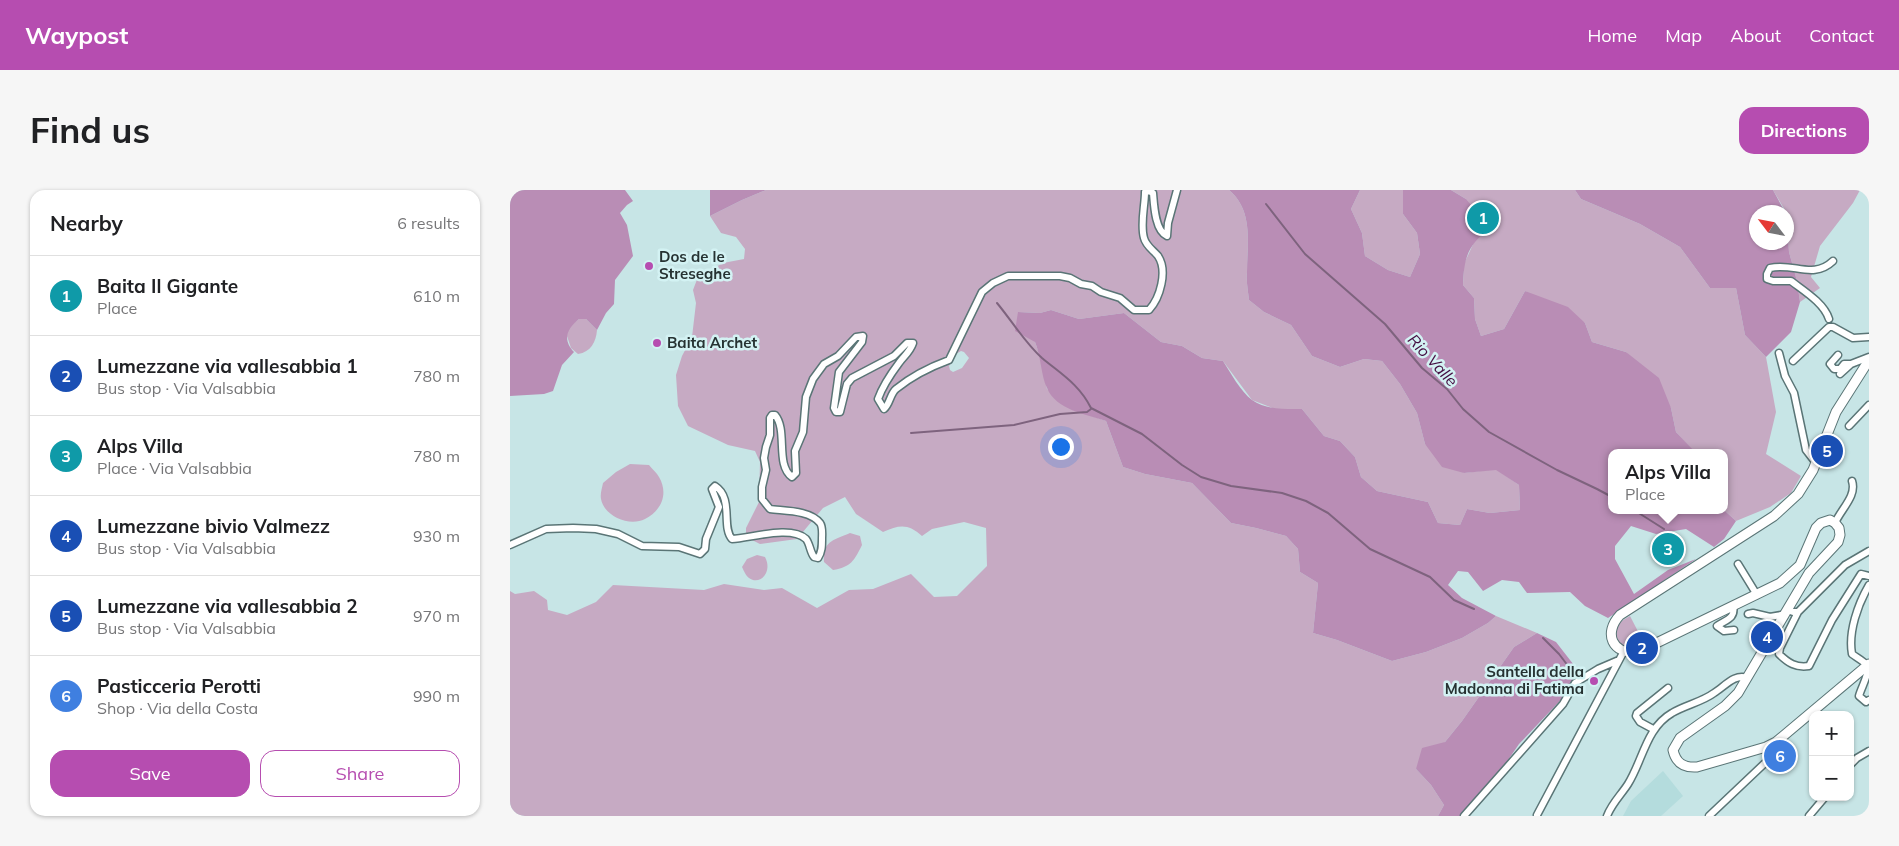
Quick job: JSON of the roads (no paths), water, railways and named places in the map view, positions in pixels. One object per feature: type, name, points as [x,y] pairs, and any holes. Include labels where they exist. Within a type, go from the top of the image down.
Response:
[{"type":"main road","points":[[1868,665],[1789,732],[1766,747],[1690,768],[1681,765],[1675,757],[1673,750],[1680,738],[1725,706],[1738,693],[1810,573],[1838,542],[1839,528],[1830,520],[1821,523],[1816,528],[1800,565],[1780,583],[1757,595],[1638,652],[1624,651],[1613,642],[1611,628],[1614,621],[1620,615],[1774,516],[1798,494],[1806,484],[1816,463],[1836,412],[1869,358]]},
{"type":"street","points":[[510,545],[546,528],[596,529],[618,534],[642,546],[679,547],[700,554],[705,548],[706,539],[719,506],[712,489],[715,486],[725,502],[728,515],[728,535],[732,539],[792,532],[805,539],[814,557],[818,558],[822,547],[820,523],[803,513],[770,509],[762,499],[762,487],[766,470],[764,458],[770,435],[770,418],[772,415],[776,415],[778,418],[784,461],[788,474],[792,477],[796,473],[795,451],[803,432],[806,397],[813,379],[824,364],[838,356],[856,337],[863,336],[862,342],[839,372],[834,408],[836,412],[840,412],[847,384],[852,378],[894,356],[907,343],[913,343],[911,350],[883,385],[878,399],[881,407],[884,409],[894,390],[919,373],[949,360],[982,292],[993,283],[1008,276],[1060,276],[1070,278],[1120,298],[1134,310],[1149,310],[1158,296],[1162,277],[1160,260],[1144,239],[1145,192],[1150,191],[1153,193],[1154,211],[1160,232],[1167,236],[1176,190]]},
{"type":"street","points":[[1829,319],[1827,312],[1821,306],[1791,281],[1773,281],[1767,279],[1767,274],[1770,268],[1777,266],[1821,270],[1832,261]]},
{"type":"street","points":[[1823,315],[1842,331]]},
{"type":"street","points":[[1793,361],[1829,327],[1833,326],[1853,338],[1869,337]]},
{"type":"street","points":[[1779,353],[1785,376],[1794,393],[1806,450],[1816,463]]},
{"type":"street","points":[[1838,355],[1830,364],[1834,369],[1840,369],[1844,364],[1851,364],[1869,358]]},
{"type":"street","points":[[1840,374],[1851,364]]},
{"type":"street","points":[[1849,426],[1869,405]]},
{"type":"street","points":[[1835,523],[1853,494],[1852,481]]},
{"type":"street","points":[[1869,551],[1845,565],[1798,612],[1780,648],[1779,654],[1797,667],[1809,666],[1832,620],[1861,574],[1869,576]]},
{"type":"street","points":[[1738,564],[1757,595]]},
{"type":"street","points":[[1869,585],[1862,598],[1850,644],[1852,654],[1868,665],[1869,672],[1859,696],[1866,702],[1869,700]]},
{"type":"street","points":[[1733,606],[1734,612],[1732,617],[1717,626],[1724,630],[1734,630]]},
{"type":"street","points":[[1748,614],[1753,613],[1770,617],[1798,612]]},
{"type":"street","points":[[1537,815],[1624,651]]},
{"type":"street","points":[[1464,816],[1563,704],[1575,683],[1598,669],[1619,660]]},
{"type":"street","points":[[1607,816],[1632,777],[1653,729],[1671,713],[1713,694],[1728,682],[1740,677],[1747,678]]},
{"type":"street","points":[[1653,729],[1640,722],[1636,716],[1637,713],[1668,688]]},
{"type":"street","points":[[1709,816],[1766,762],[1769,757],[1766,747]]},
{"type":"street","points":[[1854,761],[1869,752]]},
{"type":"street","points":[[1809,816],[1822,801]]},
{"type":"waterway","name":"Rio Valle","points":[[1266,204],[1305,254],[1385,324],[1422,368],[1447,389],[1463,409],[1489,432],[1557,470],[1608,495]]},
{"type":"waterway","points":[[997,303],[1030,346],[1081,392],[1091,408],[1142,434],[1201,477],[1231,486],[1282,493],[1306,501],[1328,513],[1370,549],[1430,577],[1454,600],[1474,609]]},
{"type":"waterway","points":[[911,433],[1014,425],[1060,414],[1087,412],[1091,409]]},
{"type":"waterway","name":"Rio Valle","points":[[1640,514],[1664,529]]},
{"type":"waterway","points":[[1543,638],[1559,654],[1578,679]]},
{"type":"place","name":"Baita Il Gigante","points":[[1483,218]]},
{"type":"place","name":"Dos de le Streseghe","points":[[649,266]]},
{"type":"place","name":"Baita Archet","points":[[657,343]]},
{"type":"place","name":"Lumezzane via vallesabbia 2","points":[[1827,451]]},
{"type":"place","name":"Alps Villa","points":[[1668,549]]},
{"type":"place","name":"Lumezzane bivio Valmezz","points":[[1767,637]]},
{"type":"place","name":"Lumezzane via vallesabbia 1","points":[[1642,648]]},
{"type":"place","name":"Santella della Madonna di Fatima","points":[[1594,681]]},
{"type":"place","name":"Pasticceria Perotti","points":[[1780,756]]}]
